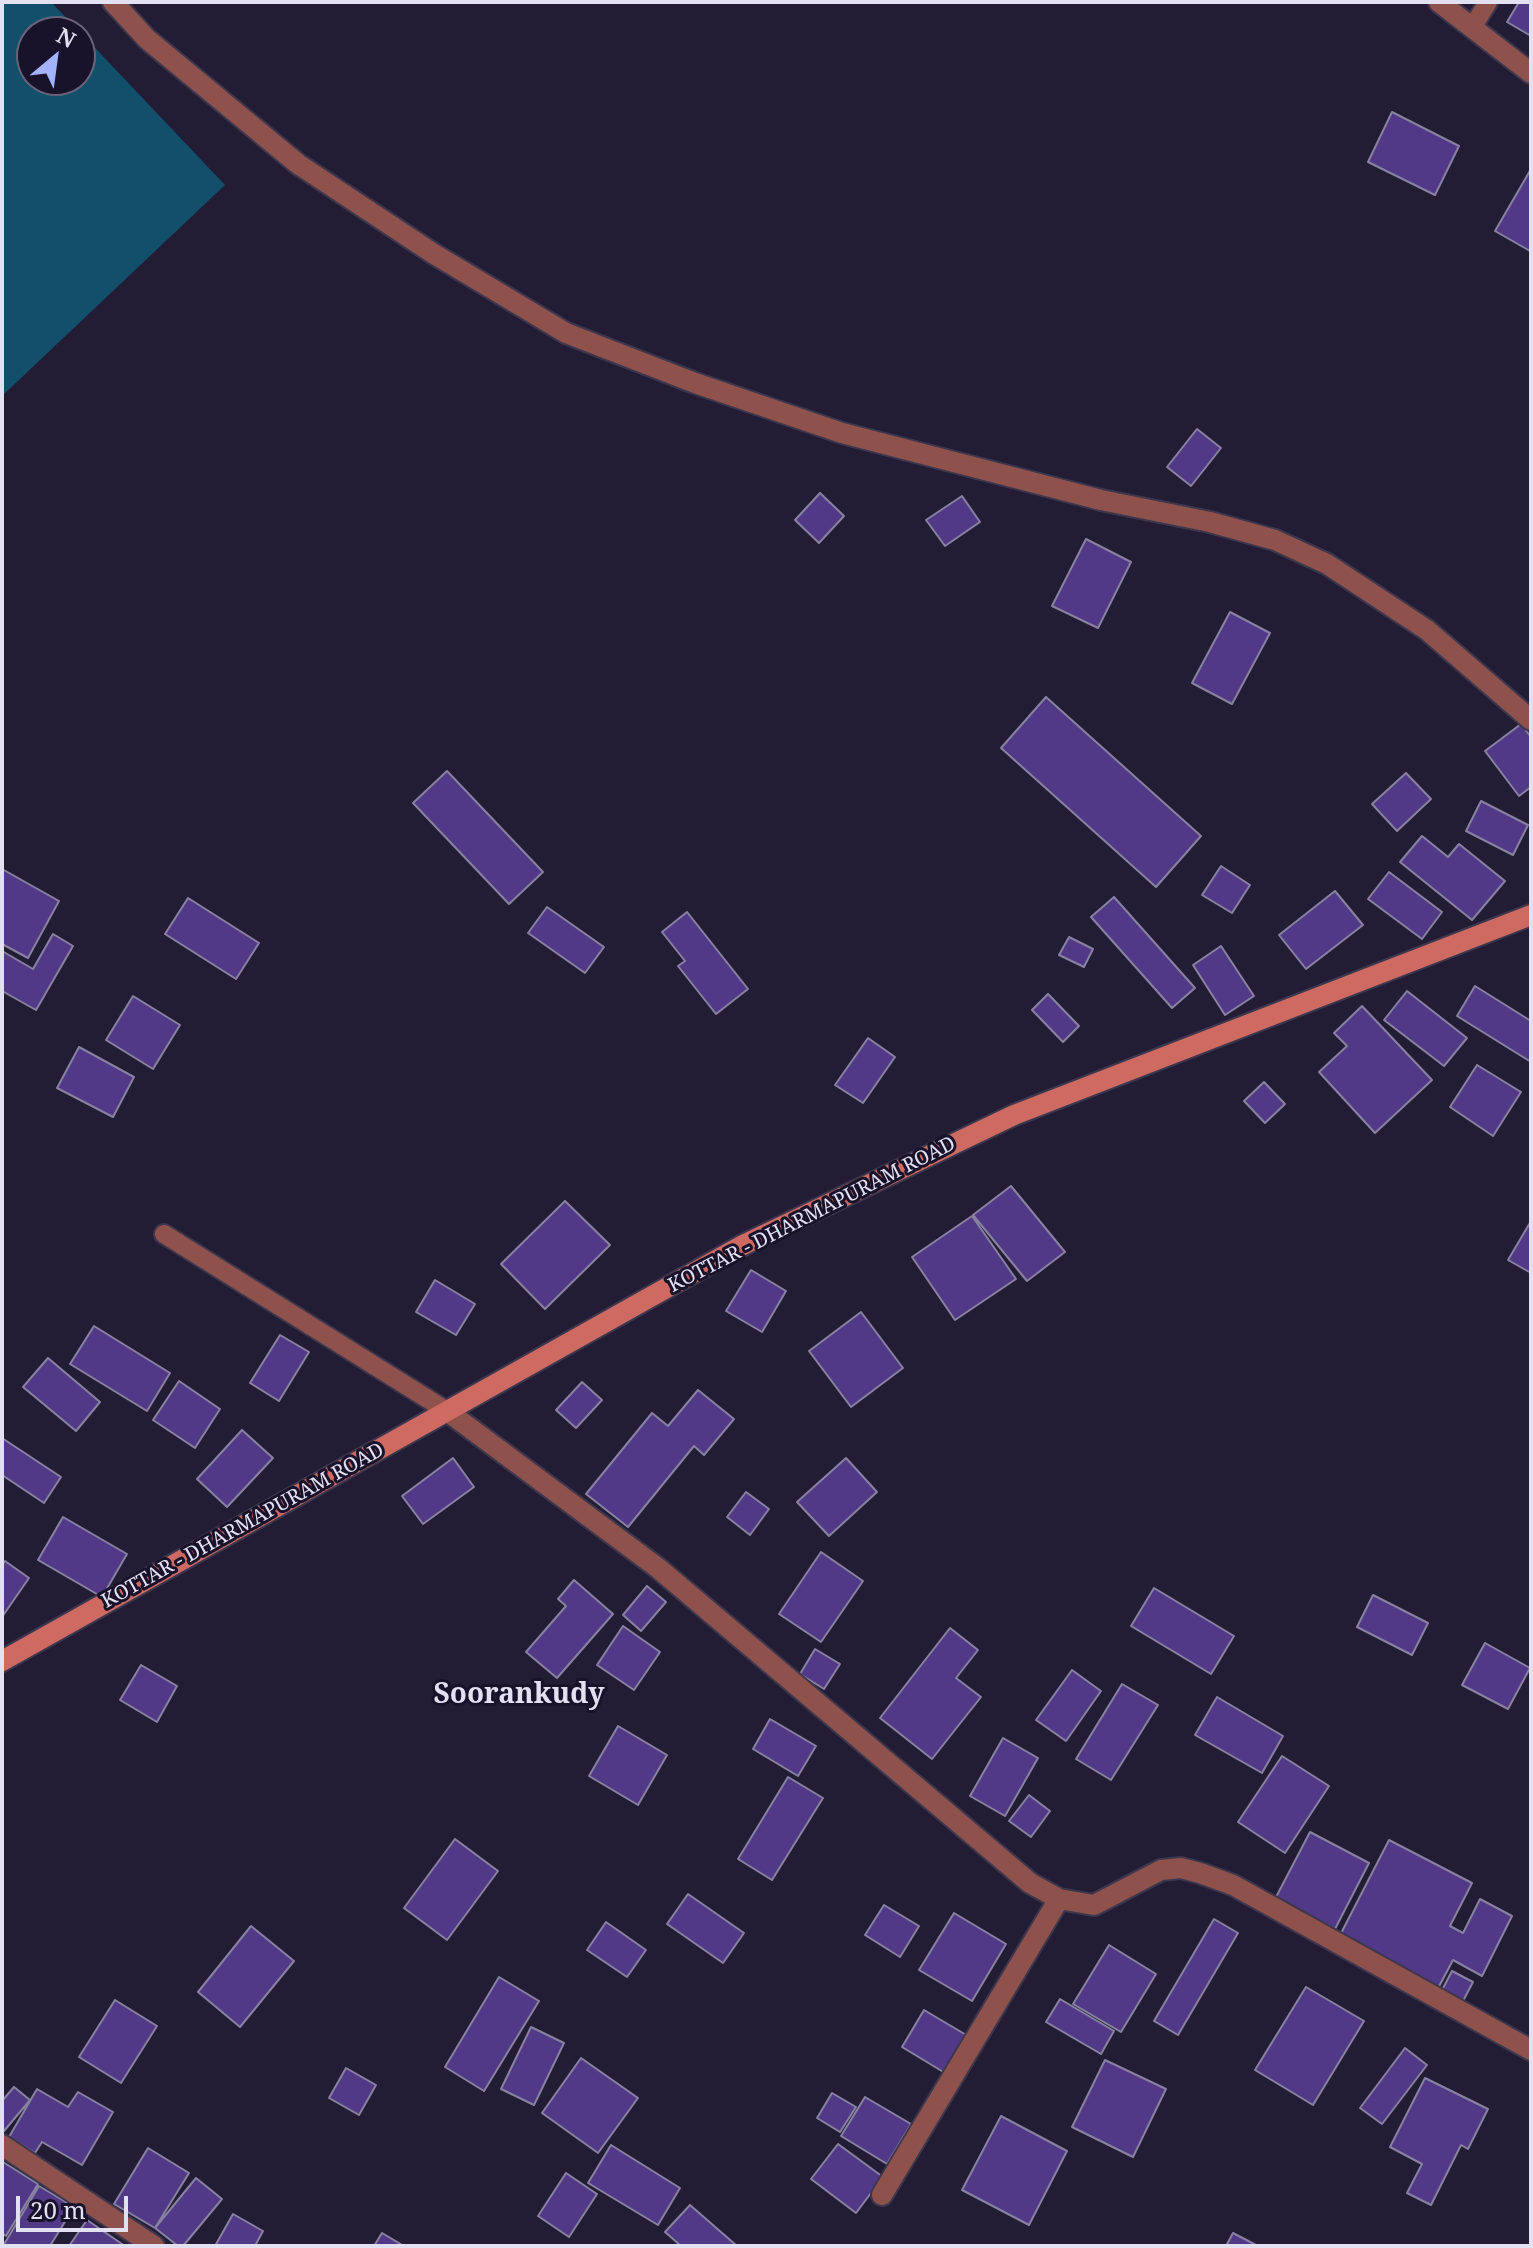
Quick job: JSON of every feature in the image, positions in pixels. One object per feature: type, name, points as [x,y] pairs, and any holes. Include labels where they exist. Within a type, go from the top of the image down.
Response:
[{"type":"main road","name":"KOTTAR - DHARMAPURAM ROAD","points":[[2,1661],[743,1245],[1014,1115],[1531,915]]},
{"type":"street","points":[[113,2],[147,39],[298,164],[434,254],[566,333],[695,383],[842,433],[1101,500],[1210,522],[1275,540],[1327,564],[1427,630],[1531,720]]},
{"type":"street","points":[[1439,2],[1531,73]]},
{"type":"street","points":[[447,1411],[658,1568],[1030,1883],[1059,1899],[1094,1905],[1161,1870],[1181,1868],[1200,1873],[1233,1885],[1531,2050]]},
{"type":"street","points":[[882,2195],[1059,1899]]},
{"type":"street","points":[[2,2145],[154,2246]]},
{"type":"lane","points":[[1472,28],[1488,2]]},
{"type":"lane","points":[[164,1234],[447,1411]]},
{"type":"water","points":[[2,2],[51,2],[65,16],[16,16],[16,96],[96,96],[96,49],[225,185],[2,396]]},
{"type":"building","points":[[1519,2],[1531,2],[1531,36],[1507,22]]},
{"type":"building","points":[[1392,112],[1459,146],[1435,195],[1368,162]]},
{"type":"building","points":[[1531,169],[1531,250],[1530,251],[1495,231]]},
{"type":"building","points":[[1197,429],[1221,448],[1191,486],[1167,467]]},
{"type":"building","points":[[820,493],[844,516],[819,543],[795,520]]},
{"type":"building","points":[[962,496],[980,522],[945,546],[926,520]]},
{"type":"building","points":[[1086,539],[1131,562],[1098,628],[1052,606]]},
{"type":"building","points":[[1230,612],[1270,633],[1232,704],[1192,683]]},
{"type":"building","points":[[1046,697],[1201,836],[1156,887],[1001,748]]},
{"type":"building","points":[[1521,724],[1531,737],[1531,787],[1519,796],[1485,751]]},
{"type":"building","points":[[447,771],[543,872],[509,904],[413,803]]},
{"type":"building","points":[[1406,773],[1431,799],[1397,831],[1372,804]]},
{"type":"building","points":[[1481,801],[1528,825],[1513,855],[1466,831]]},
{"type":"building","points":[[1422,836],[1448,857],[1459,844],[1505,881],[1472,920],[1400,862]]},
{"type":"building","points":[[1221,866],[1250,885],[1232,913],[1202,895]]},
{"type":"building","points":[[2,869],[59,901],[28,958],[2,944]]},
{"type":"building","points":[[1389,872],[1442,912],[1422,939],[1368,899]]},
{"type":"building","points":[[1335,891],[1363,925],[1306,969],[1279,935]]},
{"type":"building","points":[[1114,897],[1195,988],[1172,1008],[1091,917]]},
{"type":"building","points":[[188,898],[259,943],[236,979],[165,934]]},
{"type":"building","points":[[547,907],[604,947],[585,973],[528,933]]},
{"type":"building","points":[[687,912],[748,989],[716,1014],[678,966],[685,961],[662,932]]},
{"type":"building","points":[[53,934],[73,946],[36,1010],[2,991],[2,951],[33,969]]},
{"type":"building","points":[[1069,937],[1093,949],[1084,967],[1059,955]]},
{"type":"building","points":[[1221,946],[1254,996],[1225,1015],[1193,965]]},
{"type":"building","points":[[1475,986],[1531,1021],[1531,1062],[1457,1016]]},
{"type":"building","points":[[1407,991],[1467,1038],[1444,1066],[1384,1020]]},
{"type":"building","points":[[1048,994],[1079,1026],[1063,1042],[1032,1010]]},
{"type":"building","points":[[133,996],[180,1025],[153,1069],[106,1040]]},
{"type":"building","points":[[1362,1006],[1432,1080],[1375,1133],[1319,1072],[1347,1046],[1334,1033]]},
{"type":"building","points":[[868,1038],[895,1057],[863,1103],[835,1085]]},
{"type":"building","points":[[79,1047],[134,1077],[113,1117],[57,1088]]},
{"type":"building","points":[[1477,1065],[1521,1092],[1493,1136],[1450,1107]]},
{"type":"building","points":[[1264,1082],[1285,1104],[1265,1123],[1244,1101]]},
{"type":"building","points":[[1011,1186],[1065,1252],[1027,1281],[973,1215]]},
{"type":"building","points":[[565,1201],[610,1245],[545,1309],[501,1264]]},
{"type":"building","points":[[972,1216],[1016,1279],[955,1320],[912,1257]]},
{"type":"building","points":[[1531,1221],[1531,1273],[1508,1260]]},
{"type":"building","points":[[751,1270],[786,1291],[762,1332],[726,1311]]},
{"type":"building","points":[[435,1280],[475,1304],[456,1335],[416,1312]]},
{"type":"building","points":[[861,1312],[903,1368],[851,1407],[809,1351]]},
{"type":"building","points":[[94,1326],[170,1373],[147,1411],[70,1364]]},
{"type":"building","points":[[280,1335],[309,1352],[279,1401],[250,1383]]},
{"type":"building","points":[[48,1358],[100,1402],[76,1431],[23,1387]]},
{"type":"building","points":[[179,1381],[220,1409],[195,1448],[153,1420]]},
{"type":"building","points":[[582,1382],[602,1400],[576,1428],[556,1410]]},
{"type":"building","points":[[698,1390],[734,1419],[704,1455],[694,1446],[628,1527],[586,1494],[652,1413],[668,1426]]},
{"type":"building","points":[[242,1430],[273,1458],[227,1507],[197,1479]]},
{"type":"building","points":[[2,1438],[61,1477],[44,1503],[2,1475]]},
{"type":"building","points":[[453,1458],[474,1487],[423,1524],[402,1496]]},
{"type":"building","points":[[846,1458],[877,1492],[829,1536],[797,1502]]},
{"type":"building","points":[[746,1492],[769,1509],[750,1535],[727,1517]]},
{"type":"building","points":[[63,1517],[127,1554],[102,1597],[38,1560]]},
{"type":"building","points":[[821,1552],[863,1581],[821,1642],[779,1614]]},
{"type":"building","points":[[5,1561],[29,1578],[2,1617],[2,1565]]},
{"type":"building","points":[[574,1580],[613,1614],[557,1678],[526,1652],[566,1606],[558,1599]]},
{"type":"building","points":[[647,1586],[666,1602],[641,1631],[623,1615]]},
{"type":"building","points":[[1154,1588],[1234,1636],[1211,1674],[1131,1626]]},
{"type":"building","points":[[1373,1595],[1428,1623],[1412,1655],[1357,1627]]},
{"type":"building","points":[[623,1626],[660,1652],[634,1690],[597,1665]]},
{"type":"building","points":[[950,1628],[978,1650],[956,1678],[981,1697],[932,1759],[880,1718]]},
{"type":"building","points":[[1485,1643],[1530,1668],[1508,1709],[1462,1685]]},
{"type":"building","points":[[815,1649],[840,1664],[824,1689],[800,1674]]},
{"type":"building","points":[[141,1665],[177,1686],[157,1722],[120,1700]]},
{"type":"building","points":[[1072,1670],[1101,1691],[1066,1741],[1036,1720]]},
{"type":"building","points":[[1122,1684],[1158,1705],[1111,1780],[1076,1759]]},
{"type":"building","points":[[1217,1697],[1283,1736],[1262,1773],[1195,1735]]},
{"type":"building","points":[[770,1719],[816,1746],[798,1776],[753,1749]]},
{"type":"building","points":[[618,1726],[667,1755],[638,1805],[589,1776]]},
{"type":"building","points":[[1003,1738],[1038,1758],[1005,1816],[970,1796]]},
{"type":"building","points":[[1282,1756],[1329,1786],[1285,1853],[1238,1822]]},
{"type":"building","points":[[788,1777],[823,1798],[772,1880],[738,1859]]},
{"type":"building","points":[[1029,1795],[1050,1811],[1031,1837],[1009,1821]]},
{"type":"building","points":[[1310,1832],[1369,1863],[1335,1929],[1275,1899]]},
{"type":"building","points":[[455,1839],[498,1871],[447,1940],[404,1908]]},
{"type":"building","points":[[1389,1840],[1472,1883],[1450,1926],[1463,1933],[1480,1899],[1512,1916],[1482,1976],[1453,1960],[1435,1994],[1336,1943]]},
{"type":"building","points":[[688,1894],[744,1933],[723,1963],[667,1924]]},
{"type":"building","points":[[884,1905],[919,1926],[900,1957],[865,1935]]},
{"type":"building","points":[[954,1913],[1006,1944],[972,2001],[919,1970]]},
{"type":"building","points":[[1214,1919],[1238,1933],[1178,2035],[1154,2021]]},
{"type":"building","points":[[606,1922],[646,1950],[627,1977],[587,1950]]},
{"type":"building","points":[[251,1926],[294,1961],[240,2027],[198,1992]]},
{"type":"building","points":[[1109,1945],[1156,1974],[1121,2032],[1073,2004]]},
{"type":"building","points":[[1452,1971],[1473,1982],[1462,2003],[1441,1992]]},
{"type":"building","points":[[499,1977],[539,2001],[484,2091],[445,2067]]},
{"type":"building","points":[[1306,1987],[1364,2021],[1313,2105],[1255,2070]]},
{"type":"building","points":[[1060,1999],[1114,2031],[1101,2054],[1046,2022]]},
{"type":"building","points":[[115,2000],[157,2026],[121,2083],[79,2057]]},
{"type":"building","points":[[924,2010],[968,2036],[945,2073],[902,2047]]},
{"type":"building","points":[[531,2027],[564,2043],[534,2105],[501,2089]]},
{"type":"building","points":[[1405,2048],[1427,2065],[1382,2124],[1360,2108]]},
{"type":"building","points":[[581,2058],[638,2098],[598,2153],[542,2113]]},
{"type":"building","points":[[1105,2060],[1166,2089],[1133,2157],[1072,2127]]},
{"type":"building","points":[[346,2068],[376,2085],[359,2115],[329,2098]]},
{"type":"building","points":[[1425,2078],[1488,2109],[1468,2149],[1461,2145],[1431,2205],[1407,2193],[1422,2164],[1390,2147]]},
{"type":"building","points":[[14,2087],[30,2100],[4,2131],[2,2101]]},
{"type":"building","points":[[37,2089],[68,2107],[78,2092],[113,2112],[82,2165],[42,2142],[35,2153],[9,2137]]},
{"type":"building","points":[[832,2093],[856,2107],[840,2132],[817,2118]]},
{"type":"building","points":[[865,2097],[911,2124],[887,2164],[841,2136]]},
{"type":"building","points":[[1001,2116],[1067,2151],[1029,2225],[962,2190]]},
{"type":"building","points":[[838,2144],[883,2177],[856,2213],[811,2179]]},
{"type":"building","points":[[611,2145],[680,2188],[658,2225],[588,2183]]},
{"type":"building","points":[[148,2148],[189,2173],[155,2228],[114,2204]]},
{"type":"building","points":[[3,2162],[38,2184],[6,2236],[2,2233]]},
{"type":"building","points":[[566,2173],[597,2194],[569,2237],[538,2216]]},
{"type":"building","points":[[196,2178],[222,2199],[183,2246],[178,2246],[155,2228]]},
{"type":"building","points":[[39,2186],[74,2207],[50,2246],[3,2246]]},
{"type":"building","points":[[690,2205],[737,2246],[681,2246],[665,2232]]},
{"type":"building","points":[[233,2214],[263,2231],[255,2246],[215,2246]]},
{"type":"building","points":[[87,2220],[125,2246],[69,2246]]},
{"type":"building","points":[[382,2233],[404,2246],[374,2246]]},
{"type":"building","points":[[1233,2233],[1258,2246],[1226,2246]]},
{"type":"district","name":"Soorankudy","points":[[519,1695]]}]
